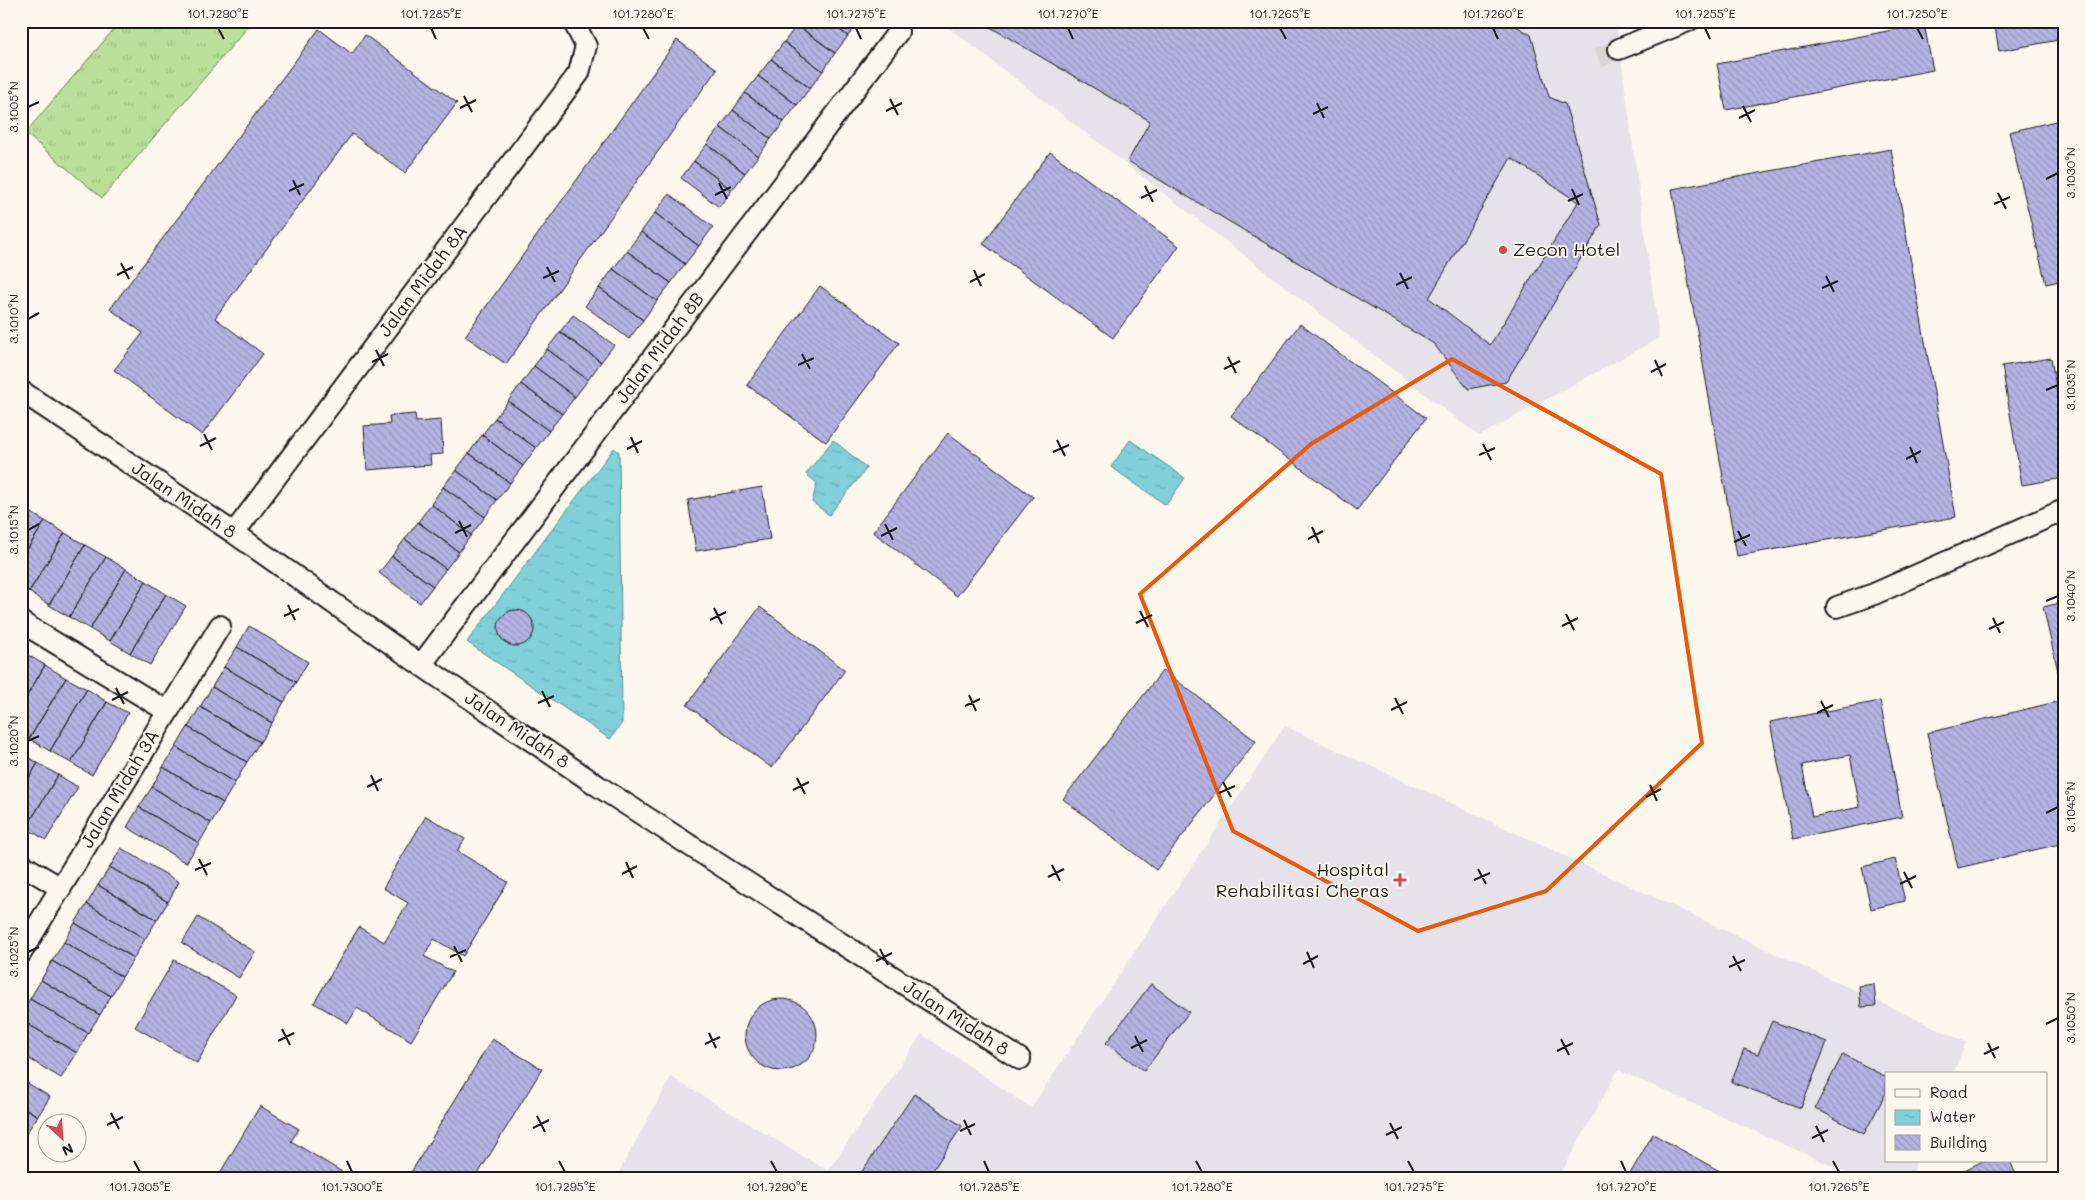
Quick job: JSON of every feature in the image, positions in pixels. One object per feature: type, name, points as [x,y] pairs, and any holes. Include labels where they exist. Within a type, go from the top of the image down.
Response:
[{"type":"street","name":"Jalan Midah 8A","points":[[234,533],[579,73],[586,46],[574,21]]},
{"type":"street","points":[[1619,49],[1688,21]]},
{"type":"street","name":"Jalan Midah 8B","points":[[421,665],[898,32]]},
{"type":"street","name":"Jalan Midah 8","points":[[21,391],[234,533],[421,665],[598,786],[1020,1059]]},
{"type":"street","points":[[1837,607],[1874,594],[2064,510]]},
{"type":"street","points":[[21,622],[167,711]]},
{"type":"street","name":"Jalan Midah 3A","points":[[21,953],[220,626]]},
{"type":"street","points":[[21,864],[61,888]]},
{"type":"highlighted area","points":[[1452,359],[1661,474],[1702,743],[1546,891],[1418,931],[1233,831],[1140,594],[1311,444]]},
{"type":"shaded area","points":[[945,21],[1616,21],[1659,338],[1479,436],[944,24]]},
{"type":"shaded area","name":"Hospital Rehabilitasi Cheras","points":[[1285,726],[1966,1042],[1954,1072],[1885,1072],[1885,1162],[1917,1162],[1910,1179],[1861,1179],[1618,1070],[1558,1179],[615,1179],[671,1077],[828,1171],[922,1034],[1031,1108]]},
{"type":"green space","points":[[121,21],[253,21],[102,198],[25,133]]},
{"type":"water","points":[[833,440],[867,468],[829,515],[812,502],[817,483],[806,474]]},
{"type":"water","points":[[1130,440],[1185,478],[1166,505],[1111,467]]},
{"type":"water","points":[[614,448],[619,452],[622,723],[610,739],[467,642]]},
{"type":"building","points":[[800,21],[828,21],[848,36],[835,53],[797,25]]},
{"type":"building","points":[[828,21],[860,21],[848,36]]},
{"type":"building","points":[[982,21],[1508,21],[1531,35],[1549,97],[1565,104],[1601,225],[1506,382],[1468,389],[1434,344],[1128,161],[1150,121]]},
{"type":"building","points":[[1994,21],[2064,21],[2064,39],[1999,51]]},
{"type":"building","points":[[1924,24],[1933,70],[1726,110],[1717,64]]},
{"type":"building","points":[[797,25],[835,53],[823,71],[784,42]]},
{"type":"building","points":[[319,29],[352,54],[365,35],[457,103],[405,173],[352,134],[215,318],[263,354],[202,435],[114,370],[143,333],[110,309]]},
{"type":"building","points":[[677,40],[717,69],[506,364],[465,336]]},
{"type":"building","points":[[784,42],[823,71],[810,88],[771,59]]},
{"type":"building","points":[[771,59],[810,88],[797,105],[758,76]]},
{"type":"building","points":[[758,76],[797,105],[784,122],[745,93]]},
{"type":"building","points":[[745,93],[784,122],[771,139],[733,110]]},
{"type":"building","points":[[733,110],[771,139],[758,156],[720,127]]},
{"type":"building","points":[[2064,119],[2064,280],[2046,284],[2009,132]]},
{"type":"building","points":[[720,127],[758,156],[745,173],[707,144]]},
{"type":"building","points":[[707,144],[745,173],[732,190],[694,161]]},
{"type":"building","points":[[1891,149],[1956,517],[1737,556],[1672,189]]},
{"type":"building","points":[[1050,152],[1179,246],[1113,338],[983,244]]},
{"type":"building","name":"Zecon Hotel","points":[[1511,158],[1578,202],[1490,345],[1429,298]]},
{"type":"building","points":[[694,161],[732,190],[719,207],[681,178]]},
{"type":"building","points":[[669,194],[713,227],[699,246],[655,213]]},
{"type":"building","points":[[655,213],[699,246],[685,264],[641,232]]},
{"type":"building","points":[[641,232],[685,264],[671,283],[627,251]]},
{"type":"building","points":[[627,251],[671,283],[657,301],[613,269]]},
{"type":"building","points":[[613,269],[657,301],[643,320],[599,288]]},
{"type":"building","points":[[820,286],[899,343],[826,442],[747,385]]},
{"type":"building","points":[[599,288],[643,320],[629,339],[585,306]]},
{"type":"building","points":[[573,315],[614,345],[601,362],[560,332]]},
{"type":"building","points":[[1300,324],[1426,418],[1357,510],[1231,416]]},
{"type":"building","points":[[560,332],[601,362],[588,380],[547,349]]},
{"type":"building","points":[[547,349],[588,380],[575,397],[534,366]]},
{"type":"building","points":[[2051,358],[2064,434],[2064,478],[2022,485],[2002,366]]},
{"type":"building","points":[[534,366],[575,397],[562,414],[521,384]]},
{"type":"building","points":[[521,384],[562,414],[549,431],[508,401]]},
{"type":"building","points":[[508,401],[549,431],[536,448],[495,418]]},
{"type":"building","points":[[415,414],[416,422],[441,420],[443,454],[430,455],[431,465],[367,470],[364,426],[390,424],[389,416]]},
{"type":"building","points":[[495,418],[536,448],[523,466],[482,435]]},
{"type":"building","points":[[948,433],[1033,497],[957,596],[873,532]]},
{"type":"building","points":[[482,435],[523,466],[510,483],[469,453]]},
{"type":"building","points":[[469,453],[510,483],[497,500],[456,470]]},
{"type":"building","points":[[456,470],[497,500],[485,517],[443,487]]},
{"type":"building","points":[[443,487],[485,517],[471,535],[431,504]]},
{"type":"building","points":[[762,487],[770,539],[696,551],[688,500]]},
{"type":"building","points":[[431,504],[471,535],[459,552],[418,522]]},
{"type":"building","points":[[25,509],[45,521],[21,560],[21,515]]},
{"type":"building","points":[[45,521],[65,533],[29,592],[21,588],[21,560]]},
{"type":"building","points":[[418,522],[459,552],[446,569],[405,539]]},
{"type":"building","points":[[65,533],[85,545],[49,605],[29,592]]},
{"type":"building","points":[[405,539],[446,569],[433,586],[392,556]]},
{"type":"building","points":[[85,545],[106,557],[69,617],[49,605]]},
{"type":"building","points":[[392,556],[433,586],[420,603],[379,573]]},
{"type":"building","points":[[106,557],[126,569],[90,629],[69,617]]},
{"type":"building","points":[[126,569],[146,581],[110,641],[90,629]]},
{"type":"building","points":[[146,581],[166,594],[130,653],[110,641]]},
{"type":"building","points":[[166,594],[186,606],[150,665],[130,653]]},
{"type":"building","points":[[2064,602],[2064,697],[2043,607]]},
{"type":"building","points":[[760,607],[845,670],[772,768],[687,705]]},
{"type":"building","points":[[516,610],[523,611],[529,615],[533,621],[533,635],[529,641],[523,645],[516,646],[509,645],[503,641],[499,635],[498,628],[499,621],[503,615],[509,611]]},
{"type":"building","points":[[249,626],[308,662],[296,682],[237,647]]},
{"type":"building","points":[[237,647],[296,682],[284,702],[224,667]]},
{"type":"building","points":[[24,653],[45,665],[21,706],[21,658]]},
{"type":"building","points":[[45,665],[66,678],[29,739],[21,734],[21,706]]},
{"type":"building","points":[[224,667],[284,702],[272,723],[212,687]]},
{"type":"building","points":[[1163,670],[1256,741],[1156,870],[1063,799]]},
{"type":"building","points":[[66,678],[87,689],[50,751],[29,739]]},
{"type":"building","points":[[212,687],[272,723],[260,742],[200,707]]},
{"type":"building","points":[[87,689],[107,702],[71,763],[50,751]]},
{"type":"building","points":[[2064,700],[2064,843],[1958,868],[1927,733]]},
{"type":"building","points":[[1880,701],[1902,817],[1793,839],[1770,722]],"holes":[[[1850,755],[1860,807],[1812,817],[1802,765]]]},
{"type":"building","points":[[107,702],[128,713],[92,775],[71,763]]},
{"type":"building","points":[[200,707],[260,742],[247,762],[188,727]]},
{"type":"building","points":[[188,727],[247,762],[235,783],[176,747]]},
{"type":"building","points":[[176,747],[235,783],[223,803],[163,767]]},
{"type":"building","points":[[21,753],[38,763],[21,791]]},
{"type":"building","points":[[38,763],[58,775],[26,828],[21,825],[21,791]]},
{"type":"building","points":[[163,767],[223,803],[211,823],[152,787]]},
{"type":"building","points":[[58,775],[78,787],[46,840],[26,828]]},
{"type":"building","points":[[152,787],[211,823],[199,843],[139,807]]},
{"type":"building","points":[[139,807],[199,843],[186,863],[127,827]]},
{"type":"building","points":[[426,816],[465,839],[457,851],[508,882],[463,956],[434,939],[424,956],[453,972],[411,1041],[357,1008],[348,1023],[314,1003],[359,927],[384,942],[408,903],[383,888]]},
{"type":"building","points":[[121,848],[179,882],[168,902],[110,867]]},
{"type":"building","points":[[1895,859],[1905,901],[1871,909],[1862,867]]},
{"type":"building","points":[[110,867],[168,902],[157,920],[98,885]]},
{"type":"building","points":[[98,885],[157,920],[145,939],[87,904]]},
{"type":"building","points":[[87,904],[145,939],[134,958],[75,923]]},
{"type":"building","points":[[198,917],[255,952],[239,978],[182,943]]},
{"type":"building","points":[[75,923],[134,958],[122,977],[64,942]]},
{"type":"building","points":[[64,942],[122,977],[111,996],[52,961]]},
{"type":"building","points":[[174,960],[236,995],[197,1063],[135,1027]]},
{"type":"building","points":[[52,961],[111,996],[100,1015],[41,980]]},
{"type":"building","points":[[41,980],[100,1015],[88,1033],[30,999]]},
{"type":"building","points":[[1151,984],[1189,1012],[1144,1071],[1106,1043]]},
{"type":"building","points":[[1874,984],[1876,1006],[1861,1007],[1859,986]]},
{"type":"building","points":[[30,999],[88,1033],[77,1053],[21,1020],[21,1013]]},
{"type":"building","points":[[781,999],[801,1005],[811,1015],[817,1035],[811,1055],[801,1065],[781,1071],[761,1065],[751,1055],[745,1035],[751,1015],[761,1005]]},
{"type":"building","points":[[21,1020],[77,1053],[61,1078],[21,1054]]},
{"type":"building","points":[[1772,1021],[1827,1042],[1801,1108],[1731,1082],[1744,1049],[1758,1054]]},
{"type":"building","points":[[492,1039],[542,1069],[475,1179],[407,1179]]},
{"type":"building","points":[[1843,1054],[1885,1076],[1885,1095],[1864,1134],[1815,1108]]},
{"type":"building","points":[[21,1079],[50,1097],[41,1112],[38,1112],[38,1116],[21,1106]]},
{"type":"building","points":[[914,1094],[962,1126],[927,1179],[869,1179],[861,1173]]},
{"type":"building","points":[[21,1106],[38,1116],[25,1135],[21,1133]]},
{"type":"building","points":[[260,1106],[299,1129],[291,1141],[342,1172],[337,1179],[217,1178]]},
{"type":"building","points":[[1653,1134],[1725,1174],[1722,1179],[1627,1179]]},
{"type":"building","points":[[1981,1162],[2010,1162],[2018,1179],[1946,1179]]},
{"type":"tunnel","points":[[1598,58],[1619,49]]},
{"type":"place","name":"Zecon Hotel","points":[[1503,250]]},
{"type":"place","name":"Hospital Rehabilitasi Cheras","points":[[1400,880]]}]
